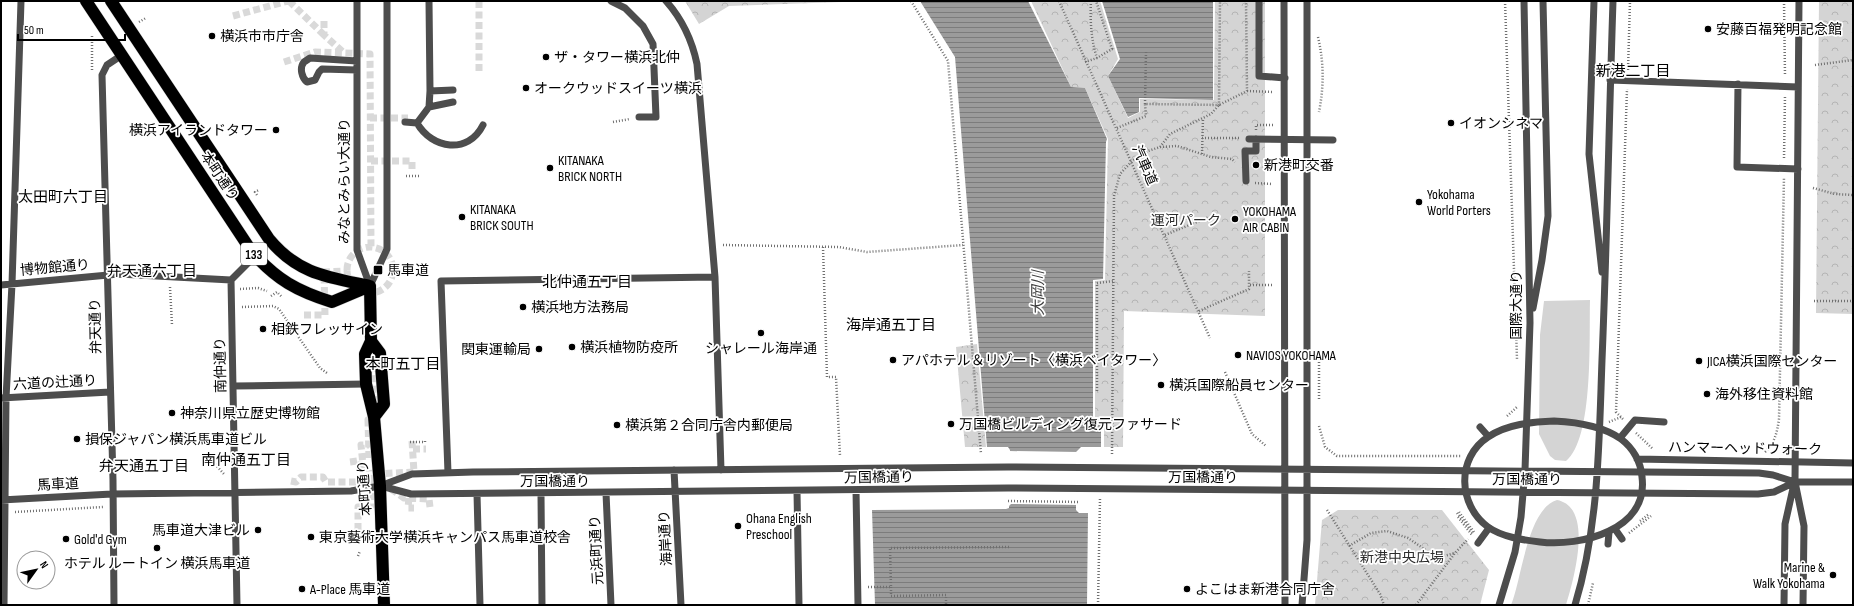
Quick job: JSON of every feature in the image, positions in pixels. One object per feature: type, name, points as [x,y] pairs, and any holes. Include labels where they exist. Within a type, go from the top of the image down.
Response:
[{"type":"highway","name":"本町通り","points":[[86,1],[252,252],[268,270],[287,285],[305,294],[332,302],[370,286]]},
{"type":"highway","name":"本町通り","points":[[111,1],[269,239],[282,254],[298,266],[316,273],[370,286]]},
{"type":"highway","name":"本町通り","points":[[370,286],[371,341],[365,354],[366,384],[374,417],[380,486],[384,605]]},
{"type":"highway","name":"本町通り","points":[[371,341],[380,353],[384,404],[374,417]]},
{"type":"street","points":[[4,605],[4,398],[12,284],[21,1]]},
{"type":"street","name":"みなとみらい大通り","points":[[357,1],[357,250],[370,286]]},
{"type":"street","points":[[370,286],[387,249],[387,1]]},
{"type":"street","points":[[429,1],[430,107]]},
{"type":"street","points":[[611,1],[625,8],[643,26],[653,44],[656,117],[639,118]]},
{"type":"street","points":[[666,1],[690,38],[696,57],[715,277],[721,470]]},
{"type":"street","points":[[1259,1],[1259,76],[1285,78]]},
{"type":"street","points":[[1284,1],[1285,605]]},
{"type":"street","points":[[1302,605],[1307,540],[1307,1]]},
{"type":"street","name":"国際大通り","points":[[1499,605],[1515,552],[1524,492],[1525,470],[1530,323],[1524,1]]},
{"type":"street","points":[[1530,323],[1542,260],[1548,216],[1543,1]]},
{"type":"street","points":[[1594,1],[1589,154],[1604,298]]},
{"type":"street","points":[[1575,605],[1588,546],[1596,493],[1604,298],[1612,1]]},
{"type":"street","points":[[1799,1],[1795,482],[1804,526],[1803,605]]},
{"type":"street","name":"弁天通り","points":[[114,605],[102,75],[107,65],[122,55]]},
{"type":"street","points":[[357,61],[310,58],[304,62],[301,68],[303,78],[307,82],[315,80],[318,72],[322,69],[357,70]]},
{"type":"street","points":[[1610,80],[1798,87]]},
{"type":"street","points":[[1738,84],[1737,167],[1798,169]]},
{"type":"street","points":[[430,91],[453,90]]},
{"type":"street","points":[[417,123],[430,107],[453,102]]},
{"type":"street","points":[[405,122],[417,123]]},
{"type":"street","points":[[417,123],[422,133],[434,141],[446,144],[458,144],[470,141],[479,132],[483,125]]},
{"type":"street","points":[[1246,181],[1245,151],[1256,151],[1252,138],[1333,140]]},
{"type":"street","points":[[231,280],[248,263],[252,252]]},
{"type":"street","name":"博物館通り","points":[[1,285],[119,274],[231,280]]},
{"type":"street","points":[[448,473],[441,281],[715,277]]},
{"type":"street","name":"南仲通り","points":[[231,280],[237,605]]},
{"type":"street","points":[[234,386],[366,384]]},
{"type":"street","name":"六道の辻通り","points":[[4,398],[110,392]]},
{"type":"street","points":[[1620,438],[1634,420],[1664,422]]},
{"type":"street","points":[[1554,421],[1570,422],[1598,428],[1620,438],[1637,458],[1641,468],[1643,481],[1641,494],[1630,516],[1612,530],[1576,541],[1541,542],[1518,538],[1489,528],[1476,515],[1470,504],[1464,482],[1467,463],[1472,453],[1488,436],[1516,425],[1554,421]]},
{"type":"street","points":[[1480,427],[1488,436]]},
{"type":"street","name":"ハンマーヘッドウォーク","points":[[1637,458],[1853,463]]},
{"type":"street","name":"万国橋通り","points":[[380,486],[412,474],[1008,467],[1759,473],[1773,475],[1795,482]]},
{"type":"street","name":"海岸通り","points":[[674,470],[681,605]]},
{"type":"street","points":[[1795,482],[1853,482]]},
{"type":"street","points":[[1784,605],[1785,524],[1795,482]]},
{"type":"street","name":"万国橋通り","points":[[380,486],[411,494],[675,493],[1008,488],[1758,494],[1774,492],[1795,482]]},
{"type":"street","name":"馬車道","points":[[3,500],[112,494],[351,491],[380,486]]},
{"type":"street","points":[[856,490],[858,605]]},
{"type":"street","points":[[797,491],[799,605]]},
{"type":"street","name":"元浜町通り","points":[[606,493],[611,605]]},
{"type":"street","points":[[477,494],[480,605]]},
{"type":"street","points":[[541,494],[542,605]]},
{"type":"street","points":[[1479,542],[1489,528]]},
{"type":"street","points":[[1612,530],[1622,539]]},
{"type":"street","points":[[1608,544],[1612,530]]},
{"type":"path","points":[[911,1],[948,61],[981,454]]},
{"type":"path","name":"汽車道","points":[[1058,1],[1085,62],[1118,128],[1210,338]]},
{"type":"path","points":[[1091,1],[1092,38],[1097,58]]},
{"type":"path","points":[[1085,62],[1097,58],[1112,50],[1096,1]]},
{"type":"path","points":[[1219,105],[1220,1]]},
{"type":"path","points":[[1246,1],[1247,91]]},
{"type":"path","points":[[1505,1],[1517,366]]},
{"type":"path","points":[[1626,423],[1616,412],[1630,1]]},
{"type":"path","points":[[1763,453],[1772,446],[1777,433],[1779,419],[1785,86],[1784,1]]},
{"type":"path","points":[[138,22],[146,18]]},
{"type":"path","points":[[92,31],[92,70]]},
{"type":"path","points":[[1318,33],[1323,58],[1322,94],[1318,114]]},
{"type":"path","points":[[1118,128],[1146,116],[1146,52]]},
{"type":"path","points":[[1815,65],[1853,60]]},
{"type":"path","points":[[1160,147],[1170,134],[1211,114],[1219,105],[1247,91],[1273,92]]},
{"type":"path","points":[[1145,104],[1219,105]]},
{"type":"path","points":[[613,122],[639,118]]},
{"type":"path","points":[[1202,154],[1203,118]]},
{"type":"path","points":[[1256,125],[1273,126]]},
{"type":"path","points":[[1202,138],[1252,138]]},
{"type":"path","points":[[1112,454],[1114,196],[1120,174],[1132,161],[1148,151],[1160,147],[1177,146],[1212,157]]},
{"type":"path","points":[[406,176],[420,176]]},
{"type":"path","points":[[1813,188],[1835,194],[1853,195]]},
{"type":"path","points":[[259,190],[255,192],[259,198]]},
{"type":"path","points":[[1165,235],[1209,217]]},
{"type":"path","points":[[712,245],[823,246],[867,252],[964,245]]},
{"type":"path","points":[[823,246],[827,377],[836,377],[840,456]]},
{"type":"path","points":[[1199,311],[1249,288],[1249,271]]},
{"type":"path","points":[[1097,391],[1097,283],[1114,281]]},
{"type":"path","points":[[1250,284],[1272,285]]},
{"type":"path","points":[[170,285],[172,325]]},
{"type":"path","points":[[240,288],[258,288],[267,291]]},
{"type":"path","points":[[271,296],[277,292],[282,297]]},
{"type":"path","points":[[1814,301],[1853,301]]},
{"type":"path","points":[[241,307],[273,306],[279,309],[320,368],[331,375]]},
{"type":"path","points":[[1319,345],[1319,406]]},
{"type":"path","points":[[1225,372],[1252,434],[1266,446]]},
{"type":"path","points":[[1503,420],[1518,406]]},
{"type":"path","points":[[1319,421],[1319,429],[1325,447],[1337,456],[1464,456]]},
{"type":"path","points":[[1632,428],[1655,451]]},
{"type":"path","points":[[410,442],[425,442],[425,440]]},
{"type":"path","points":[[213,462],[224,474]]},
{"type":"path","points":[[1098,605],[1100,489]]},
{"type":"path","points":[[1008,501],[1079,502]]},
{"type":"path","points":[[4,513],[112,507]]},
{"type":"path","points":[[1327,510],[1380,594],[1384,605]]},
{"type":"path","points":[[1457,513],[1479,542]]},
{"type":"path","points":[[1622,539],[1651,516]]},
{"type":"path","points":[[1458,517],[1479,542]]},
{"type":"path","points":[[1349,546],[1371,533],[1387,531],[1408,538],[1432,555],[1441,556],[1455,553]]},
{"type":"path","points":[[1416,605],[1455,553],[1470,538]]},
{"type":"path","points":[[946,605],[946,595],[891,596],[890,548],[1009,547]]},
{"type":"path","points":[[358,556],[360,551]]},
{"type":"path","points":[[1588,605],[1594,579]]},
{"type":"path","points":[[858,588],[891,587]]},
{"type":"green space","points":[[685,1],[842,2],[729,6],[699,24]]},
{"type":"green space","name":"運河パーク","points":[[1031,1],[1100,1],[1118,59],[1108,76],[1128,118],[1140,112],[1140,99],[1214,100],[1215,1],[1265,1],[1265,316],[1124,311],[1123,447],[1104,447],[1104,418],[1095,417],[1095,281],[1105,280],[1108,139],[1085,88],[1071,87]]},
{"type":"green space","points":[[1819,1],[1853,1],[1853,314],[1816,313]]},
{"type":"green space","points":[[1590,300],[1589,361],[1586,410],[1575,449],[1566,461],[1555,460],[1550,456],[1539,434],[1540,335],[1544,301]]},
{"type":"green space","points":[[977,344],[986,447],[965,447],[956,347]]},
{"type":"green space","points":[[1557,500],[1569,506],[1575,516],[1578,530],[1576,564],[1566,605],[1511,605],[1532,530],[1547,506]]},
{"type":"green space","name":"新港中央広場","points":[[1338,510],[1442,510],[1489,570],[1480,605],[1315,605],[1322,520]]},
{"type":"water","name":"大岡川","points":[[920,1],[1028,1],[1071,87],[1085,88],[1107,139],[1103,279],[1093,280],[1093,419],[1101,419],[1101,447],[1081,447],[1076,452],[1076,510],[1079,513],[1088,513],[1087,605],[875,605],[872,510],[1009,508],[1010,450],[1008,447],[987,447],[955,57]]},
{"type":"water","points":[[1102,1],[1213,1],[1213,100],[1139,98],[1139,112],[1128,117],[1108,76],[1120,59]]},
{"type":"pier","points":[[989,447],[1007,447],[1009,451],[1079,452],[1078,505],[1011,504],[1007,508],[991,508],[1007,507],[1008,451],[1007,449],[989,449]]},
{"type":"tunnel","points":[[233,16],[288,1]]},
{"type":"tunnel","points":[[289,1],[324,35]]},
{"type":"tunnel","points":[[479,1],[479,74]]},
{"type":"tunnel","points":[[324,21],[324,35],[344,53]]},
{"type":"tunnel","points":[[284,62],[315,52],[370,54],[371,247]]},
{"type":"tunnel","points":[[370,118],[408,118]]},
{"type":"tunnel","points":[[371,161],[412,161],[412,171]]},
{"type":"tunnel","points":[[365,247],[375,247],[383,251],[389,257],[393,265],[393,270],[393,275],[389,283],[383,289],[375,293],[365,293],[357,289],[351,283],[347,275],[347,265],[351,257],[357,251],[365,247]]},
{"type":"tunnel","points":[[304,315],[325,315],[324,272],[347,271]]},
{"type":"tunnel","points":[[369,458],[368,420],[377,419],[375,367]]},
{"type":"tunnel","points":[[375,474],[414,472],[412,441]]},
{"type":"tunnel","points":[[353,458],[354,465],[363,465],[361,445],[369,445]]},
{"type":"tunnel","points":[[413,449],[426,449]]},
{"type":"tunnel","points":[[291,481],[296,482],[301,477],[323,477],[326,482],[370,482],[369,470]]},
{"type":"tunnel","points":[[358,530],[358,507],[371,506],[370,483]]},
{"type":"tunnel","points":[[391,489],[404,498],[429,499],[430,507]]},
{"type":"tunnel","points":[[409,498],[408,508],[414,508]]},
{"type":"place","name":"安藤百福発明記念館","points":[[1708,29]]},
{"type":"place","name":"横浜市市庁舎","points":[[212,36]]},
{"type":"place","name":"ザ・タワー横浜北仲","points":[[546,57]]},
{"type":"place","name":"オークウッドスイーツ横浜","points":[[526,88]]},
{"type":"place","name":"イオンシネマ","points":[[1451,123]]},
{"type":"place","name":"横浜アイランドタワー","points":[[276,130]]},
{"type":"place","name":"新港町交番","points":[[1256,165]]},
{"type":"place","name":"KITANAKA BRICK NORTH","points":[[550,168]]},
{"type":"place","name":"Yokohama World Porters","points":[[1419,202]]},
{"type":"place","name":"KITANAKA BRICK SOUTH","points":[[462,217]]},
{"type":"place","name":"YOKOHAMA AIR CABIN","points":[[1235,219]]},
{"type":"place","name":"馬車道","points":[[378,270]]},
{"type":"place","name":"横浜地方法務局","points":[[523,307]]},
{"type":"place","name":"相鉄フレッサイン","points":[[263,329]]},
{"type":"place","name":"シャレール海岸通","points":[[761,333]]},
{"type":"place","name":"横浜植物防疫所","points":[[572,347]]},
{"type":"place","name":"関東運輸局","points":[[539,349]]},
{"type":"place","name":"NAVIOS YOKOHAMA","points":[[1238,355]]},
{"type":"place","name":"アパホテル＆リゾート〈横浜ベイタワー〉","points":[[893,360]]},
{"type":"place","name":"JICA横浜国際センター","points":[[1699,361]]},
{"type":"place","name":"横浜国際船員センター","points":[[1161,385]]},
{"type":"place","name":"海外移住資料館","points":[[1707,394]]},
{"type":"place","name":"神奈川県立歴史博物館","points":[[172,413]]},
{"type":"place","name":"万国橋ビルディング復元ファサード","points":[[951,424]]},
{"type":"place","name":"横浜第２合同庁舎内郵便局","points":[[617,425]]},
{"type":"place","name":"損保ジャパン横浜馬車道ビル","points":[[77,439]]},
{"type":"place","name":"Ohana English Preschool","points":[[738,526]]},
{"type":"place","name":"馬車道大津ビル","points":[[258,530]]},
{"type":"place","name":"東京藝術大学横浜キャンパス馬車道校舎","points":[[311,537]]},
{"type":"place","name":"Gold'd Gym","points":[[66,539]]},
{"type":"place","name":"ホテル ルートイン 横浜馬車道","points":[[157,548]]},
{"type":"place","name":"Marine & Walk Yokohama","points":[[1833,575]]},
{"type":"place","name":"A-Place 馬車道","points":[[302,589]]},
{"type":"place","name":"よこはま新港合同庁舎","points":[[1187,589]]},
{"type":"district","name":"新港二丁目","points":[[1633,71]]},
{"type":"district","name":"太田町六丁目","points":[[63,197]]},
{"type":"district","name":"弁天通六丁目","points":[[152,271]]},
{"type":"district","name":"北仲通五丁目","points":[[587,282]]},
{"type":"district","name":"海岸通五丁目","points":[[891,325]]},
{"type":"district","name":"本町五丁目","points":[[403,364]]},
{"type":"district","name":"南仲通五丁目","points":[[246,460]]},
{"type":"district","name":"弁天通五丁目","points":[[144,466]]}]
